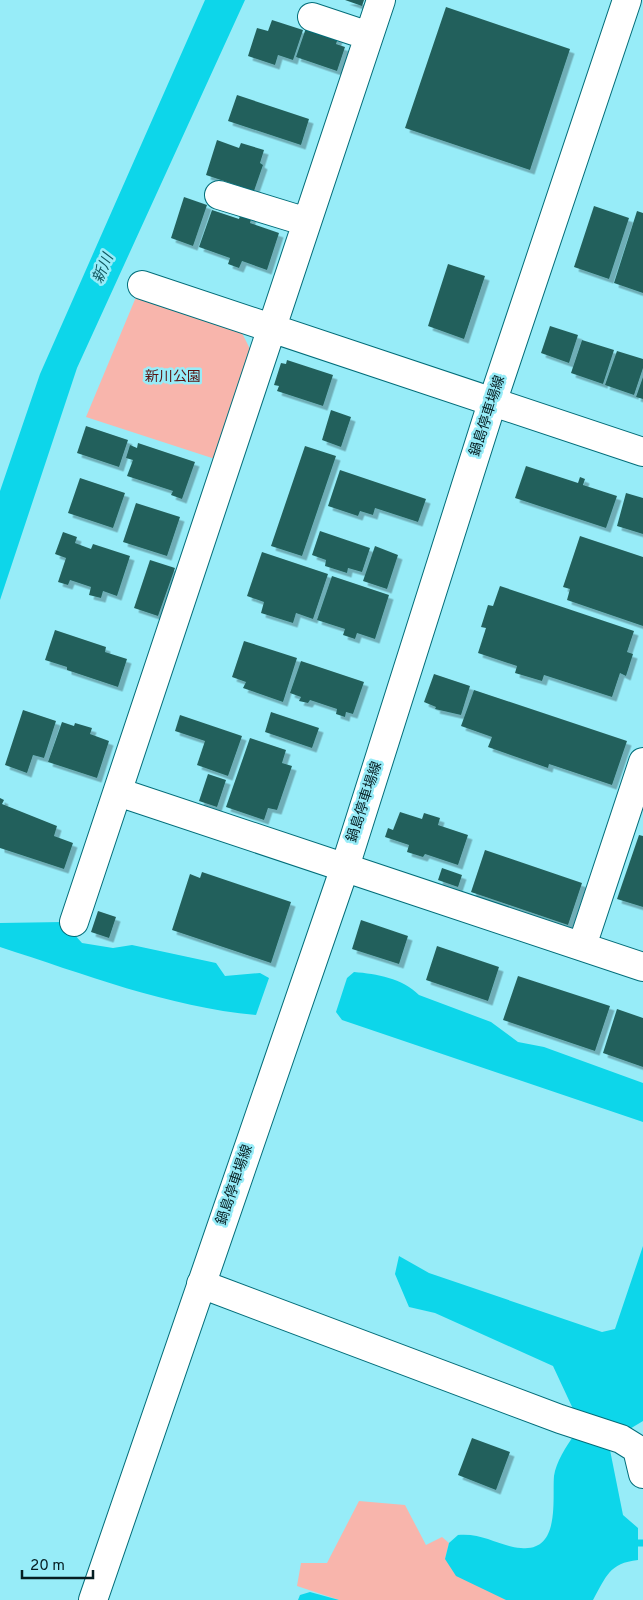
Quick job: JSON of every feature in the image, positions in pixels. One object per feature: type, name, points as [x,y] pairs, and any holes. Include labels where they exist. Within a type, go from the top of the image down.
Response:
[{"type":"street","points":[[74,922],[381,0]]},
{"type":"street","name":"鍋島停車場線","points":[[93,1600],[345,867],[492,403],[627,0]]},
{"type":"street","points":[[312,17],[369,36]]},
{"type":"street","points":[[219,195],[307,222]]},
{"type":"street","points":[[142,285],[643,452]]},
{"type":"street","points":[[582,946],[643,762]]},
{"type":"street","points":[[118,792],[643,967]]},
{"type":"street","points":[[201,1284],[560,1419],[621,1439],[637,1449],[643,1474]]},
{"type":"green space","name":"新川公園","points":[[136,297],[242,333],[251,351],[215,459],[86,417]]},
{"type":"green space","points":[[359,1501],[405,1505],[426,1545],[442,1537],[449,1543],[445,1559],[506,1600],[339,1600],[297,1586],[301,1563],[327,1563]]},
{"type":"water","name":"新川","points":[[205,0],[245,0],[77,368],[0,600],[0,491],[40,374]]},
{"type":"water","points":[[63,922],[82,943],[113,948],[132,945],[216,963],[225,976],[260,973],[269,978],[256,1015],[223,1011],[158,997],[0,947],[0,923]]},
{"type":"water","points":[[354,972],[371,974],[397,981],[419,995],[491,1022],[518,1042],[544,1047],[643,1083],[643,1122],[342,1020],[336,1012],[347,978]]},
{"type":"water","points":[[643,1246],[643,1421],[628,1430],[574,1411],[553,1366],[435,1313],[409,1307],[395,1274],[399,1256],[429,1273],[602,1332],[615,1329]]},
{"type":"water","points":[[574,1435],[610,1450],[623,1515],[638,1528],[638,1560],[621,1564],[614,1568],[605,1578],[593,1600],[506,1600],[456,1576],[445,1559],[449,1543],[458,1535],[476,1536],[521,1548],[534,1547],[543,1542],[552,1522],[555,1471]]},
{"type":"water","points":[[310,1592],[339,1600],[298,1600],[300,1595]]},
{"type":"building","points":[[345,0],[364,0],[362,6]]},
{"type":"building","points":[[446,7],[570,49],[530,170],[405,128]]},
{"type":"building","points":[[272,20],[303,30],[293,60],[278,55],[275,65],[248,56],[257,28],[268,31]]},
{"type":"building","points":[[306,28],[338,38],[336,44],[345,47],[337,71],[296,57]]},
{"type":"building","points":[[237,95],[309,119],[301,145],[228,121]]},
{"type":"building","points":[[217,140],[239,148],[241,143],[264,150],[260,163],[263,165],[254,191],[206,175]]},
{"type":"building","points":[[184,197],[207,205],[193,246],[171,238]]},
{"type":"building","points":[[594,206],[629,218],[609,279],[574,267]]},
{"type":"building","points":[[212,210],[239,219],[241,213],[252,216],[250,223],[279,233],[267,270],[242,261],[239,268],[228,264],[230,258],[199,247]]},
{"type":"building","points":[[637,211],[643,213],[643,293],[614,283]]},
{"type":"building","points":[[448,264],[485,276],[464,339],[428,326]]},
{"type":"building","points":[[550,326],[578,335],[569,363],[541,353]]},
{"type":"building","points":[[582,340],[614,350],[603,384],[571,373]]},
{"type":"building","points":[[617,351],[643,359],[643,368],[634,395],[605,385]]},
{"type":"building","points":[[287,360],[333,375],[323,406],[277,391],[279,386],[274,385],[281,363],[286,364]]},
{"type":"building","points":[[643,377],[643,399],[636,397]]},
{"type":"building","points":[[331,410],[351,417],[341,447],[322,440]]},
{"type":"building","points":[[86,426],[128,440],[119,467],[77,453]]},
{"type":"building","points":[[138,443],[195,462],[182,499],[171,495],[173,491],[127,476],[133,460],[126,458],[130,445],[137,448]]},
{"type":"building","points":[[305,446],[336,456],[302,556],[271,546]]},
{"type":"building","points":[[526,466],[578,483],[580,477],[585,479],[583,485],[617,496],[606,528],[515,498]]},
{"type":"building","points":[[340,470],[426,499],[418,522],[375,508],[373,515],[360,511],[358,516],[328,506]]},
{"type":"building","points":[[80,478],[125,493],[113,528],[68,513]]},
{"type":"building","points":[[626,493],[643,498],[643,534],[617,526]]},
{"type":"building","points":[[136,503],[180,517],[167,556],[123,542]]},
{"type":"building","points":[[320,531],[370,548],[362,572],[348,568],[347,573],[325,566],[326,560],[312,555]]},
{"type":"building","points":[[63,532],[77,537],[75,543],[91,549],[93,544],[130,556],[117,596],[103,591],[101,598],[89,595],[91,587],[70,580],[68,585],[58,582],[66,558],[55,554]]},
{"type":"building","points":[[580,536],[643,557],[643,626],[567,600],[570,589],[563,587]]},
{"type":"building","points":[[375,546],[398,555],[387,589],[363,581]]},
{"type":"building","points":[[262,552],[328,574],[313,619],[296,613],[293,623],[261,613],[264,602],[247,596]]},
{"type":"building","points":[[150,560],[175,568],[158,616],[134,608]]},
{"type":"building","points":[[332,576],[389,595],[375,639],[357,633],[355,639],[343,635],[345,629],[317,620]]},
{"type":"building","points":[[500,586],[634,631],[627,652],[633,654],[626,676],[620,673],[612,697],[544,675],[542,681],[515,673],[517,666],[478,653],[486,628],[481,627],[488,605],[493,606]]},
{"type":"building","points":[[55,630],[106,647],[105,652],[127,659],[118,687],[67,670],[67,667],[45,660]]},
{"type":"building","points":[[244,641],[297,658],[283,702],[243,688],[246,682],[232,677]]},
{"type":"building","points":[[301,661],[364,682],[353,714],[346,712],[345,717],[336,714],[337,709],[310,700],[308,703],[299,701],[301,697],[290,693]]},
{"type":"building","points":[[434,674],[470,686],[461,715],[435,709],[436,707],[424,702]]},
{"type":"building","points":[[474,690],[627,741],[612,785],[549,764],[548,768],[488,747],[492,737],[461,726]]},
{"type":"building","points":[[23,710],[56,721],[44,758],[33,755],[27,773],[5,765]]},
{"type":"building","points":[[271,712],[319,728],[312,748],[265,732]]},
{"type":"building","points":[[180,715],[242,736],[228,776],[197,765],[205,741],[175,731]]},
{"type":"building","points":[[62,722],[74,726],[75,723],[92,728],[90,734],[109,741],[97,778],[48,762]]},
{"type":"building","points":[[250,738],[286,750],[282,763],[292,766],[277,810],[268,808],[264,820],[226,807]]},
{"type":"building","points":[[208,774],[226,780],[217,807],[199,801]]},
{"type":"building","points":[[0,798],[4,800],[2,804],[57,826],[54,836],[73,843],[64,869],[0,848]]},
{"type":"building","points":[[400,812],[422,819],[424,813],[440,818],[438,825],[468,835],[458,865],[425,854],[423,857],[407,852],[409,845],[385,837],[388,828],[393,830]]},
{"type":"building","points":[[639,835],[643,836],[643,907],[617,899]]},
{"type":"building","points":[[485,850],[582,883],[568,925],[471,892]]},
{"type":"building","points":[[442,868],[462,875],[458,887],[438,880]]},
{"type":"building","points":[[202,872],[291,902],[271,963],[172,930],[190,874],[200,878]]},
{"type":"building","points":[[98,911],[116,917],[109,938],[91,932]]},
{"type":"building","points":[[361,920],[408,936],[399,964],[352,949]]},
{"type":"building","points":[[437,946],[499,967],[488,1001],[426,980]]},
{"type":"building","points":[[518,976],[610,1006],[595,1051],[503,1020]]},
{"type":"building","points":[[617,1009],[643,1018],[643,1067],[603,1053]]},
{"type":"building","points":[[472,1438],[510,1452],[496,1490],[458,1475]]},
{"type":"waterway","points":[[638,1543],[643,1543]]}]
